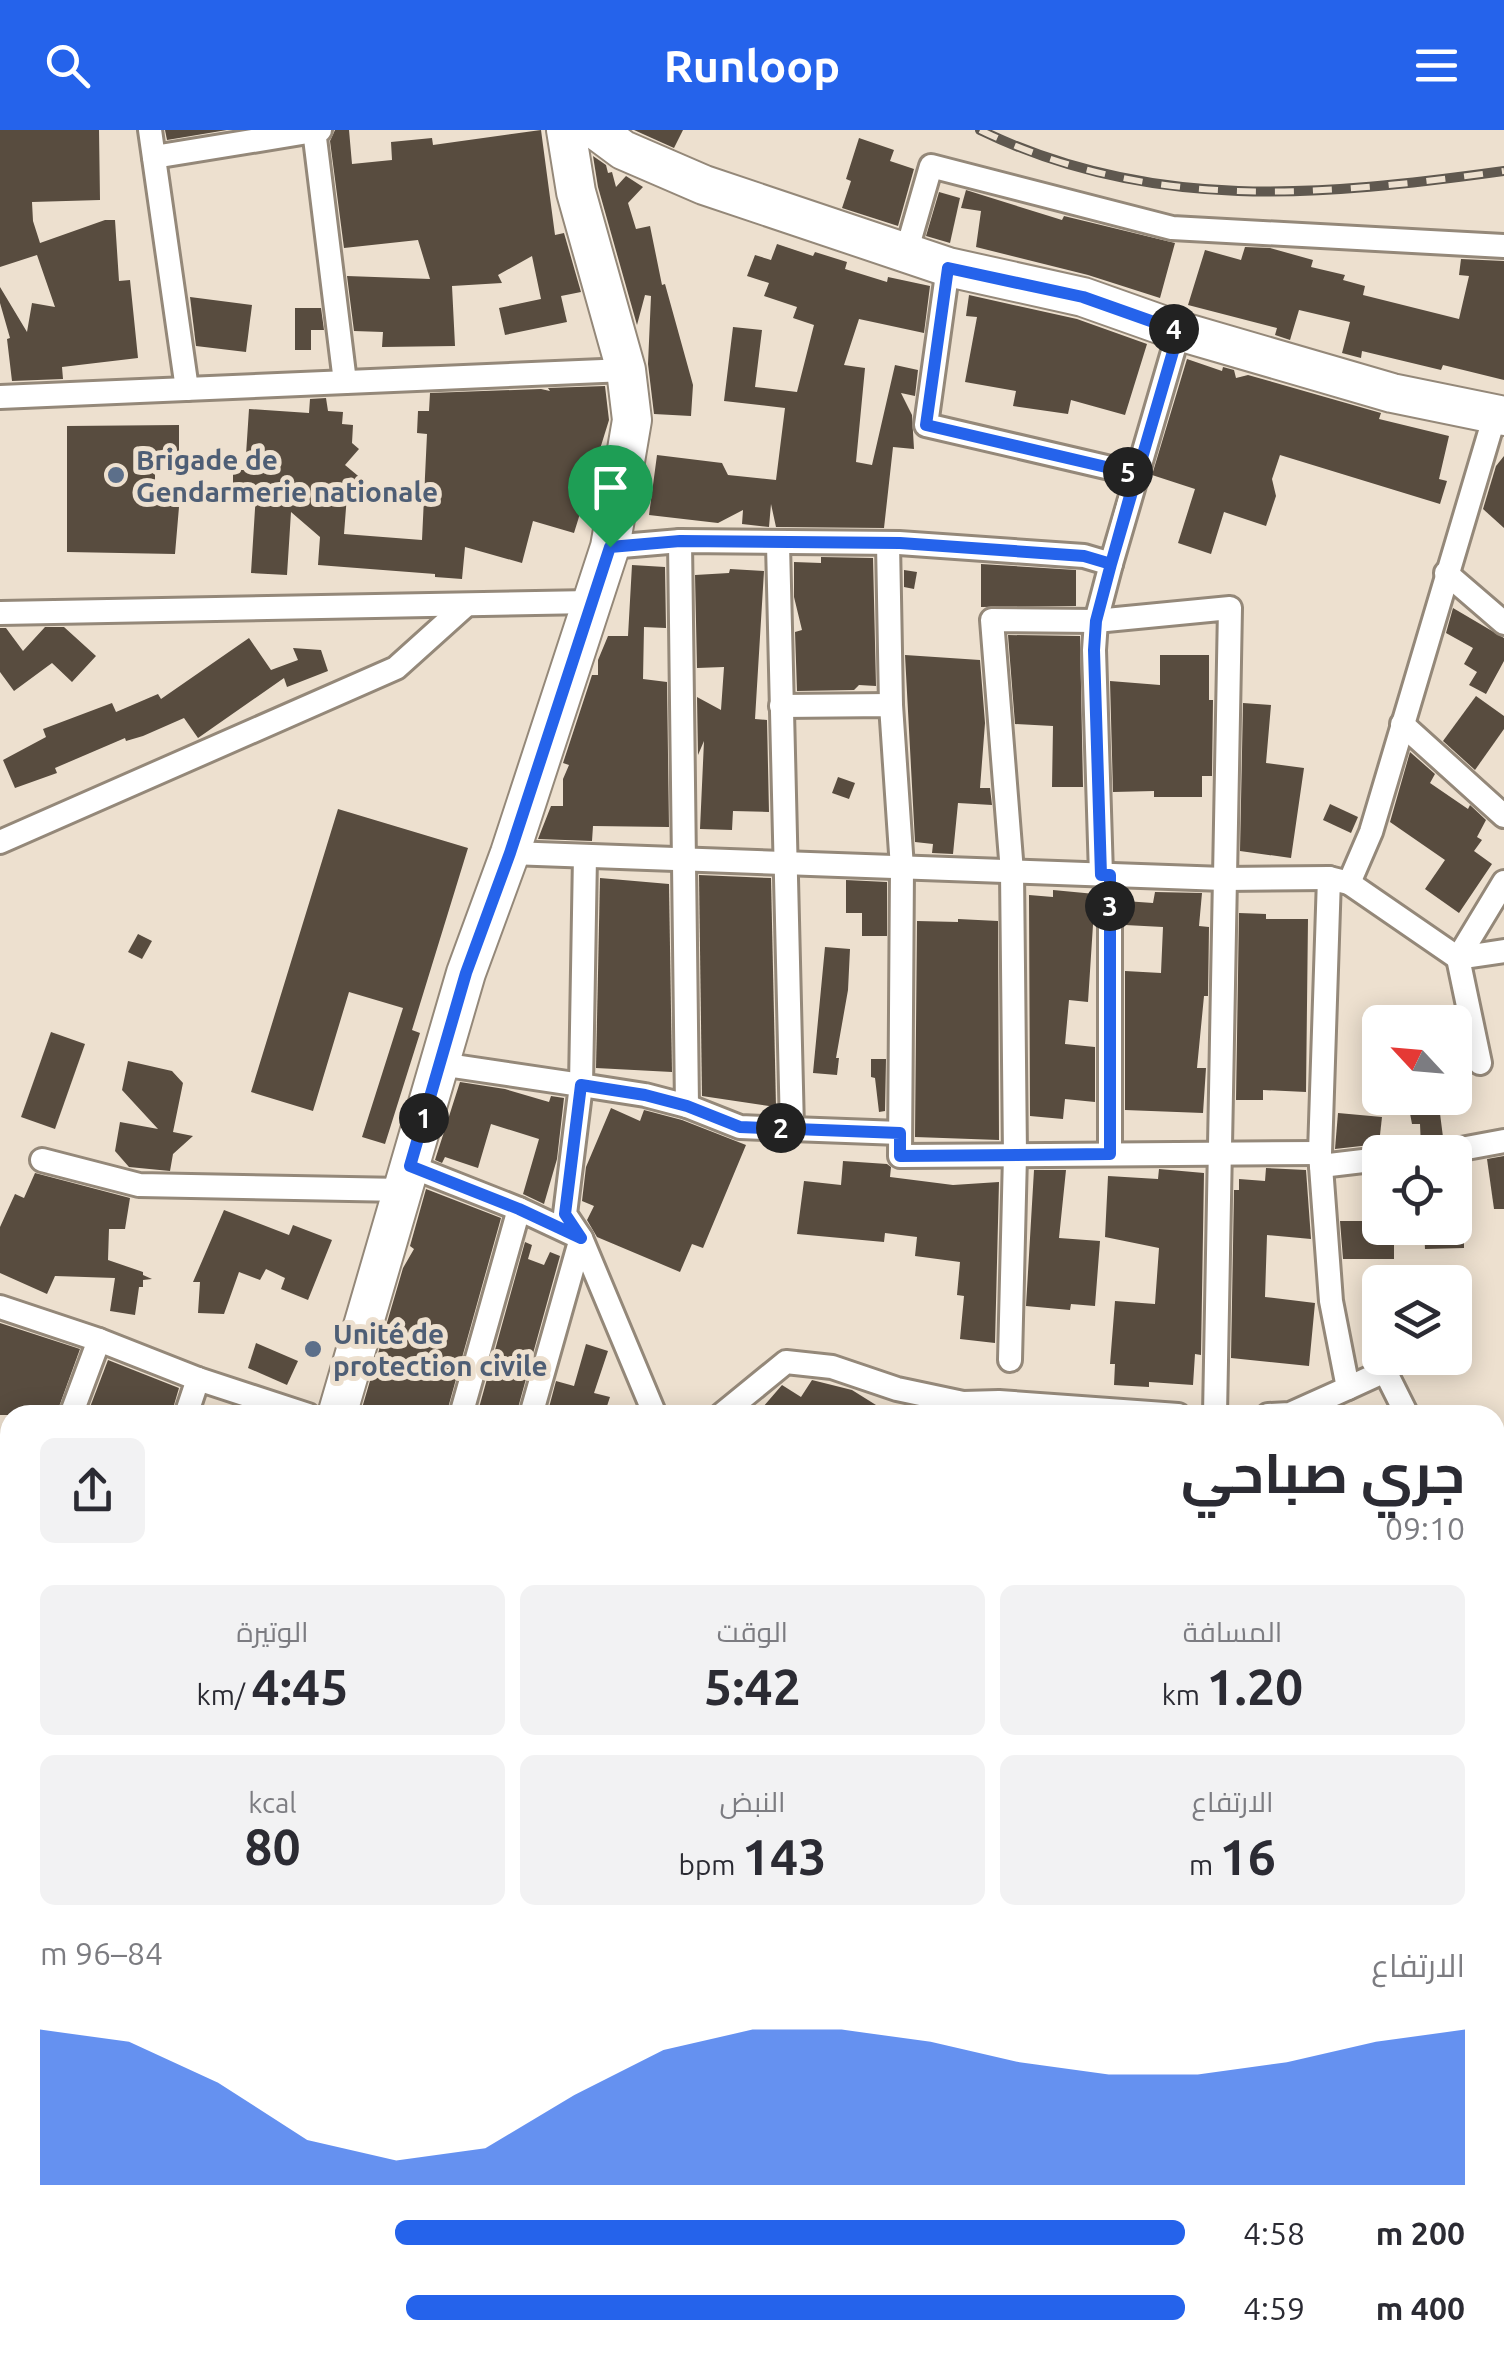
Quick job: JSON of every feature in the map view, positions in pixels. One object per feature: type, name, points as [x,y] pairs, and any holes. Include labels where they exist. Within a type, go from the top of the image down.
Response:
[{"type":"main road","points":[[340,1405],[466,973],[510,853],[610,547],[632,420],[626,370],[576,192],[566,130]]},
{"type":"main road","points":[[596,130],[623,150],[704,186],[948,268],[1083,297],[1179,331],[1498,427]]},
{"type":"street","points":[[150,130],[187,389]]},
{"type":"street","points":[[154,157],[316,130],[345,382]]},
{"type":"street","points":[[906,253],[931,166],[1172,228],[1504,246]]},
{"type":"street","points":[[948,268],[926,425],[1136,474]]},
{"type":"street","points":[[1110,1154],[1096,621],[1179,331]]},
{"type":"street","points":[[0,397],[626,370]]},
{"type":"street","points":[[1348,1388],[1332,1301],[1321,1159],[1339,881],[1371,832],[1446,572],[1498,427]]},
{"type":"street","points":[[610,547],[680,541],[888,543],[1084,556],[1111,564]]},
{"type":"street","points":[[680,541],[687,1106]]},
{"type":"street","points":[[888,543],[891,705],[902,868],[900,1156],[1218,1154],[1362,1160]]},
{"type":"street","points":[[778,544],[792,1128]]},
{"type":"street","points":[[1446,572],[1504,623]]},
{"type":"street","points":[[0,612],[591,602]]},
{"type":"street","points":[[0,842],[396,668],[466,605]]},
{"type":"street","points":[[1010,1360],[1014,1155],[1012,872],[992,620],[1096,621],[1230,608],[1215,1405]]},
{"type":"street","points":[[781,706],[891,705]]},
{"type":"street","points":[[1402,724],[1504,816]]},
{"type":"street","points":[[510,853],[1339,881],[1504,968]]},
{"type":"street","points":[[585,856],[581,1085],[565,1214],[581,1238],[651,1405]]},
{"type":"street","points":[[1480,1063],[1481,954],[1504,882]]},
{"type":"street","points":[[440,1064],[645,1095],[740,1127],[900,1133]]},
{"type":"street","points":[[1472,1147],[1504,1141]]},
{"type":"street","points":[[42,1160],[139,1185],[406,1178],[519,1209],[581,1238]]},
{"type":"street","points":[[464,1405],[519,1209]]},
{"type":"street","points":[[534,1405],[581,1238]]},
{"type":"street","points":[[0,1307],[277,1405]]},
{"type":"street","points":[[76,1405],[100,1340]]},
{"type":"street","points":[[739,1405],[786,1362],[832,1366],[946,1405]]},
{"type":"street","points":[[1313,1405],[1384,1371],[1402,1405]]},
{"type":"street","points":[[189,1405],[198,1379]]},
{"type":"street","points":[[999,1402],[1004,1405]]},
{"type":"street","points":[[981,1405],[1040,1405]]},
{"type":"building","points":[[0,130],[99,130],[100,200],[32,202],[33,221],[40,243],[115,220],[119,281],[130,280],[138,358],[62,367],[63,379],[12,381],[7,339],[10,338],[0,303],[0,287],[27,332],[32,303],[55,307],[37,255],[0,267]]},
{"type":"building","points":[[165,130],[227,130],[167,140]]},
{"type":"building","points":[[335,130],[349,130],[352,164],[392,160],[391,142],[432,138],[433,145],[541,130],[555,235],[564,233],[581,292],[561,296],[567,322],[505,335],[499,308],[541,299],[532,256],[498,275],[502,283],[452,286],[455,346],[382,347],[383,332],[354,331],[347,276],[430,279],[418,240],[344,248],[330,141]]},
{"type":"building","points":[[634,130],[683,130],[674,148]]},
{"type":"building","points":[[859,138],[894,150],[890,161],[914,169],[898,226],[842,208]]},
{"type":"building","points":[[593,156],[606,165],[608,173],[612,172],[616,187],[626,176],[643,187],[628,203],[636,229],[650,226],[662,285],[665,284],[693,385],[691,416],[654,414],[648,364],[651,296],[645,295],[637,325]]},
{"type":"building","points":[[966,190],[1062,220],[1064,216],[1175,243],[1160,298],[976,247],[981,211],[961,208]]},
{"type":"building","points":[[939,192],[960,198],[950,243],[926,236]]},
{"type":"building","points":[[777,244],[847,262],[845,269],[887,282],[888,277],[930,286],[924,333],[859,319],[844,365],[865,368],[856,462],[872,465],[895,365],[918,370],[915,396],[901,393],[912,415],[914,449],[893,447],[884,528],[776,527],[771,504],[769,527],[742,524],[743,510],[718,523],[649,515],[657,455],[722,463],[728,475],[776,480],[785,408],[724,401],[733,327],[762,330],[755,387],[797,392],[814,325],[793,318],[797,307],[764,296],[769,283],[747,276],[755,255],[771,260]]},
{"type":"building","points":[[1245,247],[1270,248],[1313,260],[1311,267],[1345,275],[1343,280],[1365,286],[1363,295],[1459,319],[1469,276],[1459,275],[1461,259],[1504,261],[1504,380],[1362,351],[1361,358],[1342,353],[1350,322],[1299,310],[1290,340],[1275,335],[1277,328],[1188,305],[1205,250],[1241,260]]},
{"type":"building","points":[[969,295],[1077,319],[1147,344],[1125,415],[1071,400],[1068,414],[1013,406],[1016,391],[965,382],[977,317],[966,316]]},
{"type":"building","points":[[190,297],[252,305],[246,352],[196,346]]},
{"type":"building","points":[[295,308],[321,308],[324,330],[311,330],[311,350],[295,350]]},
{"type":"building","points":[[1187,359],[1222,371],[1223,367],[1234,370],[1236,378],[1248,375],[1381,413],[1379,419],[1449,436],[1439,479],[1447,481],[1440,504],[1280,455],[1272,479],[1276,496],[1266,526],[1224,512],[1211,554],[1178,543],[1195,489],[1152,475]]},
{"type":"building","points":[[605,386],[609,420],[574,533],[533,521],[522,563],[465,547],[462,579],[318,565],[320,537],[291,512],[287,575],[251,573],[256,493],[233,492],[233,470],[245,470],[249,409],[309,413],[310,399],[326,398],[328,411],[343,412],[342,424],[353,425],[352,443],[359,449],[345,465],[363,480],[361,496],[347,495],[344,534],[422,540],[427,434],[417,433],[418,411],[429,411],[430,393]]},
{"type":"building","points":[[179,425],[179,471],[155,471],[155,504],[179,507],[175,554],[67,552],[67,426]]},
{"type":"building","points":[[1504,456],[1504,528],[1483,509],[1496,466]]},
{"type":"building","points":[[821,557],[873,558],[876,686],[797,691],[795,632],[802,630],[794,597],[794,562],[821,563]]},
{"type":"building","points":[[981,564],[1076,570],[1076,606],[981,607]]},
{"type":"building","points":[[632,565],[665,567],[666,628],[644,627],[643,679],[667,682],[669,827],[593,826],[592,841],[538,839],[551,806],[563,806],[563,779],[569,765],[563,763],[592,675],[598,675],[598,660],[608,636],[628,636]]},
{"type":"building","points":[[730,569],[764,571],[755,719],[767,720],[769,812],[733,811],[732,830],[700,829],[704,741],[698,755],[697,697],[721,710],[724,667],[697,668],[695,575],[729,573]]},
{"type":"building","points":[[904,570],[917,572],[914,589],[904,587]]},
{"type":"building","points":[[1453,608],[1504,638],[1504,661],[1486,694],[1469,685],[1477,672],[1464,664],[1473,648],[1446,633]]},
{"type":"building","points":[[45,627],[64,627],[96,656],[72,682],[52,663],[14,691],[0,672],[0,628],[6,628],[23,651]]},
{"type":"building","points":[[1008,635],[1080,636],[1083,787],[1052,787],[1053,726],[1015,724]]},
{"type":"building","points":[[249,638],[271,670],[298,660],[293,648],[321,650],[328,671],[287,687],[284,678],[198,738],[184,718],[143,736],[126,741],[125,738],[55,768],[57,773],[15,788],[3,760],[46,737],[43,729],[112,703],[116,712],[158,694],[161,699]]},
{"type":"building","points":[[905,655],[980,660],[985,723],[980,788],[990,788],[992,805],[958,803],[953,854],[932,853],[933,844],[915,842]]},
{"type":"building","points":[[1160,655],[1209,655],[1212,776],[1202,776],[1202,797],[1154,797],[1154,791],[1113,792],[1110,681],[1160,685]]},
{"type":"building","points":[[1476,696],[1504,716],[1504,729],[1475,770],[1443,741]]},
{"type":"building","points":[[1243,703],[1271,705],[1266,763],[1304,768],[1291,858],[1240,851]]},
{"type":"building","points":[[1410,752],[1435,774],[1430,783],[1468,809],[1470,805],[1486,820],[1477,837],[1482,840],[1474,851],[1492,864],[1459,913],[1425,889],[1445,860],[1390,822]]},
{"type":"building","points":[[838,777],[855,783],[849,799],[832,793]]},
{"type":"building","points":[[1330,804],[1358,817],[1351,833],[1323,820]]},
{"type":"building","points":[[338,809],[468,848],[412,1030],[420,1033],[385,1144],[362,1137],[403,1008],[349,992],[313,1111],[251,1092]]},
{"type":"building","points":[[699,875],[771,878],[776,1107],[702,1096]]},
{"type":"building","points":[[600,878],[669,884],[672,1072],[596,1068]]},
{"type":"building","points":[[846,880],[887,882],[887,936],[862,936],[862,913],[846,913]]},
{"type":"building","points":[[1053,890],[1095,894],[1088,1002],[1069,1000],[1065,1044],[1095,1047],[1095,1102],[1065,1099],[1063,1119],[1030,1116],[1029,895],[1053,897]]},
{"type":"building","points":[[1155,892],[1202,893],[1199,926],[1209,927],[1208,996],[1204,996],[1197,1068],[1206,1068],[1203,1113],[1125,1110],[1125,971],[1161,973],[1163,927],[1125,925],[1125,901],[1153,903]]},
{"type":"building","points":[[1239,913],[1266,914],[1266,919],[1308,919],[1306,1092],[1263,1090],[1263,1100],[1236,1100]]},
{"type":"building","points":[[917,921],[998,921],[999,1140],[915,1137]]},
{"type":"building","points":[[138,934],[152,941],[142,959],[128,952]]},
{"type":"building","points":[[825,947],[850,949],[837,1075],[813,1073]]},
{"type":"building","points":[[51,1032],[85,1044],[55,1129],[21,1117]]},
{"type":"building","points":[[871,1059],[886,1059],[885,1111],[879,1112]]},
{"type":"building","points":[[128,1061],[172,1071],[183,1083],[173,1132],[193,1136],[173,1154],[170,1171],[129,1167],[115,1151],[120,1122],[158,1129],[122,1090]]},
{"type":"building","points":[[460,1082],[505,1089],[549,1102],[551,1096],[564,1098],[557,1159],[544,1204],[523,1194],[539,1139],[491,1124],[478,1168],[445,1157],[442,1163],[435,1160]]},
{"type":"building","points":[[611,1108],[640,1121],[644,1110],[682,1120],[746,1145],[703,1248],[692,1244],[680,1272],[597,1237],[587,1220],[594,1206],[582,1201],[586,1167]]},
{"type":"building","points":[[1338,1113],[1382,1117],[1380,1135],[1362,1135],[1362,1146],[1335,1149]]},
{"type":"building","points":[[1410,1115],[1440,1115],[1443,1135],[1420,1135],[1420,1124],[1412,1124]]},
{"type":"building","points":[[1504,1156],[1504,1209],[1494,1209],[1487,1159]]},
{"type":"building","points":[[843,1161],[887,1164],[891,1167],[890,1177],[953,1185],[999,1182],[995,1343],[960,1339],[964,1296],[957,1295],[960,1262],[915,1256],[917,1237],[885,1233],[884,1242],[797,1234],[804,1181],[841,1185]]},
{"type":"building","points":[[1266,1168],[1306,1170],[1311,1239],[1267,1235],[1265,1297],[1315,1303],[1309,1366],[1231,1358],[1234,1190],[1239,1190],[1239,1179],[1265,1181]]},
{"type":"building","points":[[1159,1169],[1204,1173],[1201,1355],[1195,1354],[1193,1385],[1114,1385],[1115,1364],[1110,1364],[1115,1301],[1155,1304],[1159,1248],[1105,1237],[1108,1176],[1158,1179]]},
{"type":"building","points":[[1034,1170],[1066,1170],[1059,1238],[1100,1241],[1095,1306],[1071,1304],[1070,1310],[1026,1306]]},
{"type":"building","points":[[35,1173],[130,1198],[125,1229],[109,1229],[108,1260],[152,1279],[143,1280],[143,1287],[139,1287],[135,1315],[110,1311],[115,1278],[55,1276],[47,1294],[0,1273],[0,1227],[15,1194],[24,1198]]},
{"type":"building","points":[[426,1189],[501,1218],[449,1405],[363,1405],[403,1268],[414,1249],[410,1246]]},
{"type":"building","points":[[224,1210],[289,1235],[293,1225],[332,1240],[308,1300],[281,1289],[285,1278],[266,1269],[260,1280],[239,1272],[224,1314],[198,1313],[200,1282],[193,1282]]},
{"type":"building","points":[[1340,1221],[1362,1221],[1362,1245],[1394,1245],[1394,1259],[1343,1259]]},
{"type":"building","points":[[525,1242],[532,1245],[528,1259],[544,1265],[550,1252],[560,1256],[519,1405],[480,1405]]},
{"type":"building","points":[[1425,1245],[1464,1245],[1464,1248],[1425,1249]]},
{"type":"building","points":[[0,1323],[80,1349],[60,1405],[0,1405]]},
{"type":"building","points":[[256,1343],[298,1361],[287,1385],[248,1368]]},
{"type":"building","points":[[586,1344],[608,1351],[594,1393],[610,1397],[607,1405],[550,1405],[556,1381],[574,1386]]},
{"type":"building","points":[[108,1360],[179,1388],[174,1405],[91,1405]]},
{"type":"building","points":[[812,1380],[852,1390],[876,1405],[765,1405],[782,1385],[801,1397]]},
{"type":"railway","points":[[980,130],[1044,157],[1109,175],[1173,186],[1304,191],[1504,171]]},
{"type":"place","name":"Brigade de Gendarmerie nationale","points":[[116,475]]},
{"type":"place","name":"Unité de protection civile","points":[[313,1349]]},
{"type":"route","points":[[948,268],[1083,297],[1179,331],[1096,621],[1101,875],[1110,875],[1110,1154],[900,1156],[900,1133],[740,1127],[687,1106],[581,1085],[565,1214],[581,1238],[410,1166],[466,973],[510,853],[610,547],[680,541],[900,543],[1084,556],[1111,564],[1136,474],[926,425],[948,268]]}]
